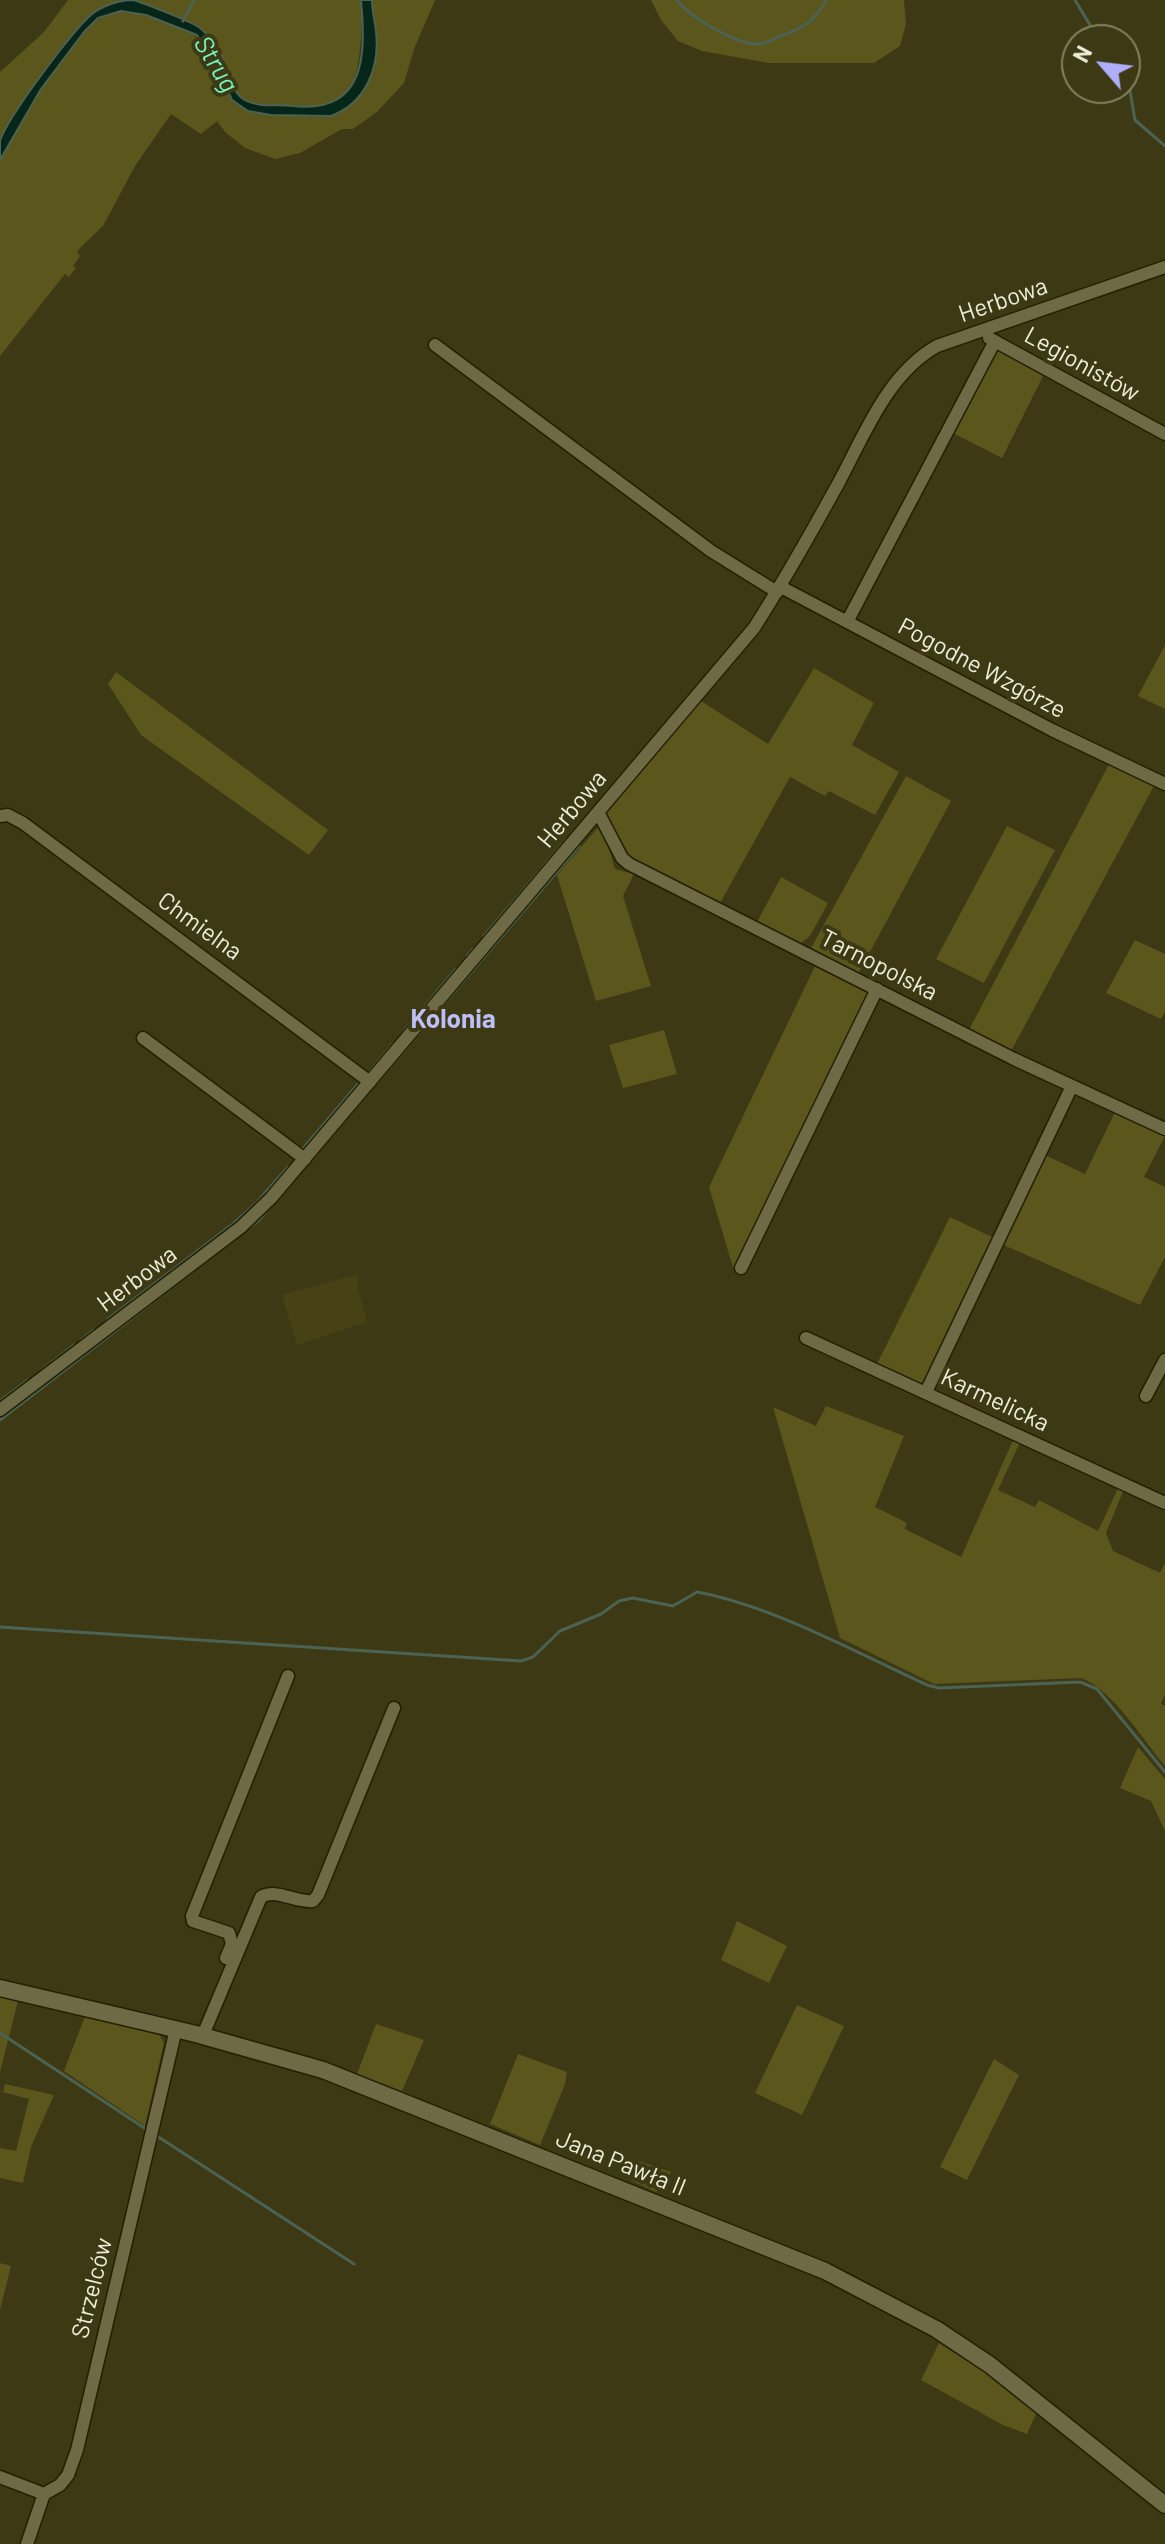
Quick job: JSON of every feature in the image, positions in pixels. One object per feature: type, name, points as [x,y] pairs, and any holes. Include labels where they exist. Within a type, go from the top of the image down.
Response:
[{"type":"street","name":"Herbowa","points":[[0,1410],[241,1227],[267,1203],[754,628],[779,590],[897,380],[924,353],[978,331],[1165,267]]},
{"type":"street","name":"Legionistów","points":[[978,331],[1165,434]]},
{"type":"street","points":[[847,622],[995,341]]},
{"type":"street","name":"Pogodne Wzgórze","points":[[435,345],[711,551],[779,590],[847,622],[1052,730],[1165,784]]},
{"type":"street","name":"Tarnopolska","points":[[598,812],[622,858],[629,864],[1072,1086],[1165,1129]]},
{"type":"street","name":"Chmielna","points":[[0,816],[8,815],[23,823],[370,1082]]},
{"type":"street","points":[[741,1268],[877,989]]},
{"type":"street","points":[[143,1038],[305,1159]]},
{"type":"street","points":[[926,1392],[1072,1086]]},
{"type":"street","name":"Karmelicka","points":[[806,1338],[1165,1503]]},
{"type":"street","points":[[1146,1396],[1165,1360]]},
{"type":"street","points":[[200,2035],[232,1938],[224,1930],[193,1921],[192,1916],[288,1676]]},
{"type":"street","points":[[200,2035],[261,1897],[271,1893],[306,1902],[313,1901],[318,1895],[394,1708]]},
{"type":"street","name":"Jana Pawła II","points":[[0,1988],[200,2035],[323,2070],[825,2271],[936,2329],[990,2365],[1165,2505]]},
{"type":"street","name":"Strzelców","points":[[27,2544],[44,2494],[60,2485],[68,2475],[77,2450],[176,2029]]},
{"type":"street","points":[[0,2477],[44,2494]]},
{"type":"shaded area","points":[[68,0],[361,0],[358,66],[349,90],[333,103],[307,107],[253,104],[237,93],[213,44],[199,27],[146,6],[119,2],[102,9],[67,40],[35,83],[0,142],[0,72],[44,32]]},
{"type":"shaded area","points":[[372,0],[435,0],[414,49],[404,83],[377,112],[353,129],[342,129],[300,153],[275,159],[245,148],[217,121],[201,134],[171,114],[135,166],[103,226],[77,251],[80,256],[73,266],[76,268],[69,277],[65,274],[0,356],[0,160],[41,89],[90,25],[109,13],[128,10],[191,31],[211,54],[232,100],[271,115],[325,117],[371,72],[377,47]]},
{"type":"shaded area","points":[[651,0],[904,0],[906,24],[900,46],[874,63],[769,63],[702,51],[678,41],[661,20]]},
{"type":"shaded area","points":[[996,345],[1045,372],[1002,458],[951,432]]},
{"type":"shaded area","points":[[1165,645],[1165,709],[1138,696]]},
{"type":"shaded area","points":[[814,668],[874,703],[852,745],[899,772],[875,815],[829,791],[825,796],[790,777],[719,905],[645,868],[629,855],[606,814],[701,701],[768,744]]},
{"type":"shaded area","points":[[116,672],[328,830],[309,855],[141,735],[108,684]]},
{"type":"shaded area","points":[[1115,764],[1155,784],[1010,1053],[972,1035],[970,1028],[1108,766]]},
{"type":"shaded area","points":[[906,776],[951,801],[857,976],[812,953],[811,948]]},
{"type":"shaded area","points":[[601,824],[615,869],[634,874],[623,896],[651,986],[596,1001],[557,875]]},
{"type":"shaded area","points":[[1007,826],[1055,850],[984,983],[936,959]]},
{"type":"shaded area","points":[[781,877],[828,903],[810,936],[801,943],[756,924]]},
{"type":"shaded area","points":[[1135,940],[1165,954],[1165,1012],[1161,1019],[1106,993]]},
{"type":"shaded area","points":[[817,962],[866,987],[868,994],[734,1271],[709,1187]]},
{"type":"shaded area","points":[[664,1030],[677,1074],[623,1088],[609,1045]]},
{"type":"shaded area","points":[[1116,1110],[1165,1131],[1144,1177],[1165,1187],[1165,1257],[1140,1305],[999,1243],[1043,1154],[1085,1174]]},
{"type":"shaded area","points":[[950,1217],[994,1238],[925,1382],[914,1386],[875,1368]]},
{"type":"shaded area","points":[[358,1274],[358,1288],[367,1322],[297,1345],[282,1295]]},
{"type":"shaded area","points":[[826,1406],[904,1436],[875,1507],[907,1523],[905,1529],[961,1557],[1014,1438],[1021,1440],[998,1490],[1035,1507],[1039,1500],[1098,1531],[1119,1486],[1124,1489],[1106,1533],[1113,1551],[1160,1573],[1165,1563],[1165,1694],[1161,1704],[1165,1706],[1165,1766],[1116,1704],[1081,1678],[934,1684],[840,1638],[773,1407],[816,1426]]},
{"type":"shaded area","points":[[1138,1747],[1165,1779],[1165,1831],[1151,1801],[1120,1788]]},
{"type":"shaded area","points":[[737,1921],[787,1946],[769,1983],[721,1960]]},
{"type":"shaded area","points":[[0,1996],[18,2001],[0,2072]]},
{"type":"shaded area","points":[[797,2005],[844,2026],[802,2115],[755,2093]]},
{"type":"shaded area","points":[[85,2016],[159,2034],[164,2043],[145,2126],[64,2071]]},
{"type":"shaded area","points":[[376,2024],[424,2040],[402,2091],[357,2074]]},
{"type":"shaded area","points":[[518,2054],[567,2072],[540,2145],[490,2124]]},
{"type":"shaded area","points":[[994,2059],[1019,2075],[967,2180],[940,2167]]},
{"type":"shaded area","points":[[5,2084],[54,2095],[31,2147],[23,2183],[0,2178],[0,2148],[16,2151],[29,2099],[3,2092]]},
{"type":"shaded area","points":[[639,2161],[671,2172],[664,2187],[656,2192],[632,2181]]},
{"type":"shaded area","points":[[0,2263],[11,2266],[0,2310]]},
{"type":"shaded area","points":[[939,2343],[987,2373],[1037,2412],[1027,2434],[1003,2425],[921,2380]]},
{"type":"water","name":"Strug","points":[[133,0],[200,28],[220,52],[232,85],[245,100],[262,105],[317,106],[335,101],[348,90],[356,77],[363,41],[361,0],[372,0],[377,45],[373,71],[362,93],[331,116],[271,115],[248,111],[232,100],[211,54],[197,35],[146,15],[121,11],[98,18],[84,32],[41,89],[0,160],[0,141],[5,130],[70,38],[96,11],[117,2]]},
{"type":"waterway","points":[[183,21],[194,0]]},
{"type":"waterway","points":[[677,0],[715,29],[740,40],[760,44],[806,24],[826,0]]},
{"type":"waterway","points":[[1075,0],[1089,24]]},
{"type":"waterway","points":[[1132,104],[1135,120],[1165,146]]},
{"type":"waterway","points":[[484,936],[567,839]]},
{"type":"waterway","points":[[0,1420],[259,1220],[579,846]]},
{"type":"waterway","points":[[467,956],[473,949]]},
{"type":"waterway","points":[[404,1031],[456,969]]},
{"type":"waterway","points":[[370,1071],[393,1044]]},
{"type":"waterway","points":[[301,1151],[358,1084]]},
{"type":"waterway","points":[[108,1319],[233,1224],[288,1167]]},
{"type":"waterway","points":[[81,1340],[94,1330]]},
{"type":"waterway","points":[[42,1370],[74,1345]]},
{"type":"waterway","points":[[0,1401],[28,1380]]},
{"type":"waterway","points":[[0,1627],[521,1661],[533,1657],[560,1631],[601,1614],[619,1601],[633,1598],[673,1606],[697,1592],[785,1619],[939,1688],[1080,1682],[1097,1689],[1165,1772]]},
{"type":"waterway","points":[[0,2033],[149,2131]]},
{"type":"waterway","points":[[157,2136],[354,2264]]},
{"type":"district","name":"Kolonia","points":[[453,1019]]}]
